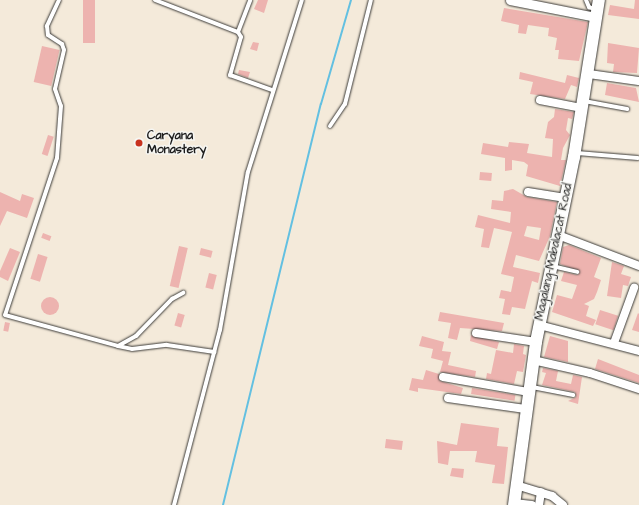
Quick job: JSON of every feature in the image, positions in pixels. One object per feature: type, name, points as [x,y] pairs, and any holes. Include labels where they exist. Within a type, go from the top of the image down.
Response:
[{"type":"main road","name":"Magalang-Mabalacat Road","points":[[514,504],[528,389],[539,325],[566,198],[589,74],[597,9]]},
{"type":"street","points":[[510,0],[597,9]]},
{"type":"street","points":[[589,74],[639,81]]},
{"type":"street","points":[[540,100],[583,104]]},
{"type":"street","points":[[528,192],[566,198]]},
{"type":"street","points":[[558,235],[639,266]]},
{"type":"street","points":[[614,343],[634,288]]},
{"type":"street","points":[[539,325],[614,343],[639,351]]},
{"type":"street","points":[[476,333],[536,342]]},
{"type":"street","points":[[533,360],[590,372],[639,389]]},
{"type":"street","points":[[443,377],[528,389]]},
{"type":"street","points":[[448,398],[525,409]]},
{"type":"street","points":[[516,485],[541,492],[561,505]]},
{"type":"street","points":[[539,505],[541,492]]},
{"type":"street","points":[[514,504],[532,505]]},
{"type":"lane","points":[[5,315],[56,158],[61,106],[55,89],[64,50],[48,35],[47,26],[59,0]]},
{"type":"lane","points":[[155,0],[238,32],[241,37],[230,75],[272,90]]},
{"type":"lane","points":[[238,32],[250,0]]},
{"type":"lane","points":[[174,505],[214,352],[248,172],[272,90],[302,0]]},
{"type":"lane","points":[[330,126],[345,104],[371,0]]},
{"type":"lane","points":[[586,0],[589,7],[597,9]]},
{"type":"lane","points":[[583,104],[627,109]]},
{"type":"lane","points":[[574,153],[601,152],[638,158]]},
{"type":"lane","points":[[551,266],[577,272]]},
{"type":"lane","points":[[118,346],[136,336],[172,299],[183,293]]},
{"type":"lane","points":[[0,314],[132,349],[167,345],[214,352]]},
{"type":"lane","points":[[528,389],[573,395]]},
{"type":"building","points":[[83,0],[95,0],[95,43],[83,43]]},
{"type":"building","points":[[258,0],[268,0],[264,13],[254,9]]},
{"type":"building","points":[[635,0],[639,0],[639,19],[608,15],[610,5],[634,9]]},
{"type":"building","points":[[504,8],[588,22],[579,61],[558,59],[559,50],[555,50],[557,38],[548,36],[549,28],[528,25],[526,34],[518,33],[519,25],[501,21]]},
{"type":"building","points":[[253,42],[259,43],[257,51],[250,49]]},
{"type":"building","points":[[608,43],[639,48],[637,73],[613,72],[614,64],[607,63]]},
{"type":"building","points":[[42,46],[60,50],[51,86],[34,82]]},
{"type":"building","points":[[239,70],[250,72],[248,78],[238,74]]},
{"type":"building","points":[[520,72],[565,83],[567,75],[579,78],[577,87],[571,85],[565,99],[530,94],[533,82],[519,79]]},
{"type":"building","points":[[607,83],[636,88],[639,102],[605,95]]},
{"type":"building","points":[[555,109],[574,112],[572,119],[568,118],[566,130],[570,135],[563,148],[561,160],[566,160],[560,186],[526,176],[528,165],[524,162],[512,160],[512,170],[505,171],[505,158],[481,154],[483,143],[508,147],[509,142],[529,144],[527,153],[552,157],[553,139],[545,138],[548,122],[554,117]]},
{"type":"building","points":[[48,135],[54,137],[48,156],[42,154]]},
{"type":"building","points":[[480,172],[492,173],[491,181],[479,180]]},
{"type":"building","points":[[513,189],[527,197],[557,202],[550,236],[539,261],[516,255],[513,267],[540,273],[538,283],[532,281],[525,309],[512,307],[510,315],[502,314],[505,299],[499,298],[501,290],[511,292],[514,277],[501,274],[512,232],[494,228],[489,248],[481,247],[484,229],[475,227],[478,215],[510,223],[511,212],[491,209],[492,200],[503,201],[504,191]],"holes":[[[527,226],[541,228],[539,240],[524,236]]]},
{"type":"building","points":[[0,192],[20,201],[22,194],[34,198],[27,218],[7,211],[0,226]]},
{"type":"building","points":[[43,233],[51,236],[50,241],[41,238]]},
{"type":"building","points":[[569,245],[601,258],[594,277],[601,280],[597,292],[594,299],[584,304],[589,306],[586,316],[596,320],[593,326],[552,312],[557,295],[572,299],[577,285],[561,281],[564,272],[577,275],[580,272],[560,264],[563,247]]},
{"type":"building","points":[[179,246],[188,248],[179,288],[170,286]]},
{"type":"building","points":[[10,248],[20,252],[8,281],[0,277],[0,271]]},
{"type":"building","points":[[201,248],[213,251],[211,258],[199,255]]},
{"type":"building","points":[[38,254],[48,257],[40,282],[30,279]]},
{"type":"building","points":[[612,262],[624,266],[621,274],[631,277],[628,286],[623,285],[621,298],[607,296]]},
{"type":"building","points":[[209,273],[217,275],[213,289],[205,288]]},
{"type":"building","points":[[46,297],[54,297],[59,302],[57,313],[54,315],[46,315],[41,310],[41,302]]},
{"type":"building","points":[[600,310],[618,316],[613,330],[595,324]]},
{"type":"building","points":[[440,312],[504,323],[502,331],[460,328],[457,340],[448,338],[451,323],[438,321]]},
{"type":"building","points":[[178,313],[185,315],[181,327],[174,325]]},
{"type":"building","points":[[638,313],[639,314],[639,332],[632,330]]},
{"type":"building","points":[[5,322],[10,323],[8,332],[3,331]]},
{"type":"building","points":[[471,335],[499,342],[497,349],[470,341]]},
{"type":"building","points":[[422,336],[444,342],[442,351],[451,352],[448,365],[476,371],[475,377],[440,372],[443,361],[431,358],[433,349],[419,346]]},
{"type":"building","points":[[550,336],[568,341],[568,362],[544,357]]},
{"type":"building","points":[[514,344],[524,346],[523,354],[526,355],[523,372],[517,371],[514,384],[486,379],[487,373],[491,374],[496,350],[513,353]]},
{"type":"building","points":[[598,359],[639,375],[639,383],[595,369]]},
{"type":"building","points":[[543,368],[558,371],[556,381],[571,384],[573,375],[582,377],[578,404],[568,401],[576,397],[575,392],[542,385],[546,373],[542,372]]},
{"type":"building","points":[[426,370],[439,374],[440,381],[463,388],[461,394],[418,388],[418,392],[409,390],[412,378],[423,380]]},
{"type":"building","points":[[472,388],[515,395],[515,401],[471,394]]},
{"type":"building","points":[[461,423],[499,428],[497,446],[508,447],[504,484],[492,483],[495,465],[475,462],[477,451],[450,451],[448,465],[438,463],[437,441],[457,445]]},
{"type":"building","points":[[386,439],[403,441],[402,450],[385,448]]},
{"type":"building","points":[[452,468],[464,469],[463,478],[450,476]]},
{"type":"waterway","points":[[223,505],[321,104],[351,0]]},
{"type":"place","name":"Caryana Monastery","points":[[139,143]]}]
